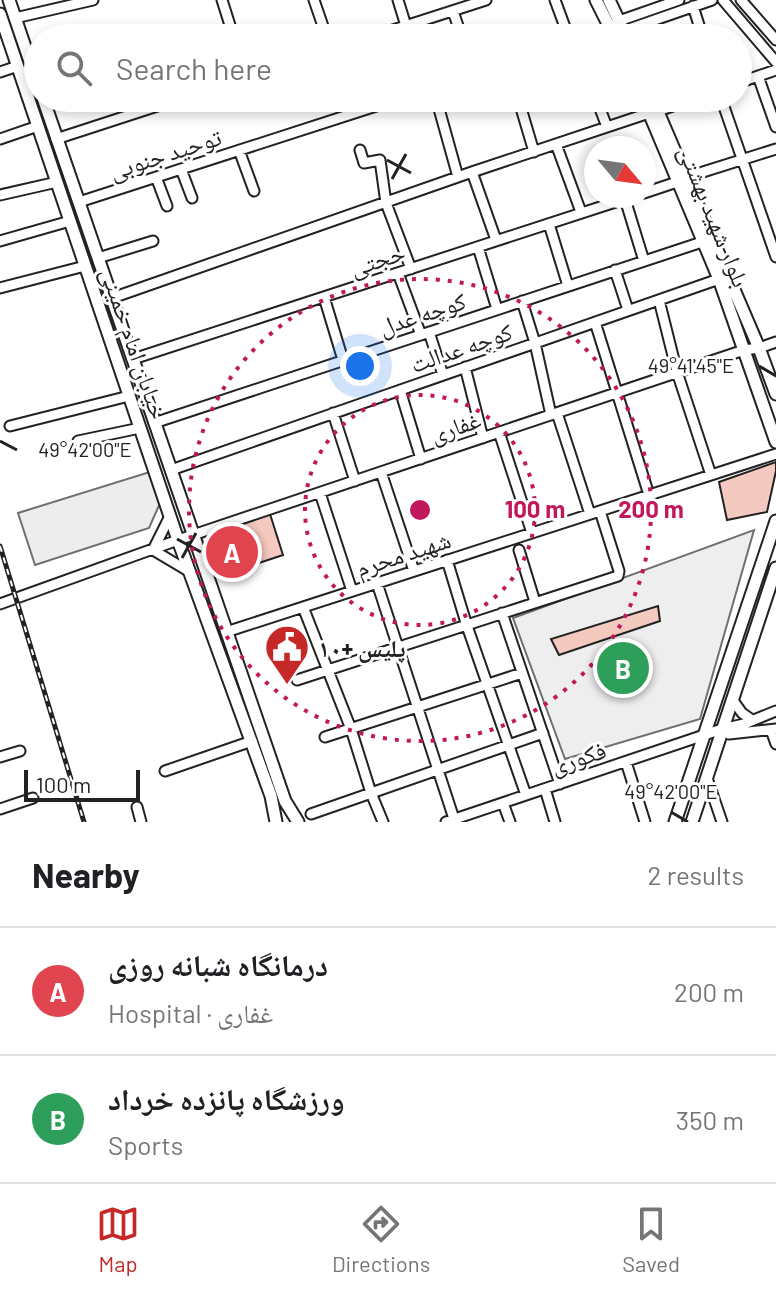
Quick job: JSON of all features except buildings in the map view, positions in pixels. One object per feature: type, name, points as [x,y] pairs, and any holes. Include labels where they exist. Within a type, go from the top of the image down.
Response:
[{"type":"main road","points":[[9,0],[24,44]]},
{"type":"main road","points":[[596,0],[614,24]]},
{"type":"main road","points":[[609,0],[617,24]]},
{"type":"main road","name":"خیابان امام خمینی","points":[[0,14],[24,84]]},
{"type":"main road","name":"خیابان امام خمینی","points":[[33,112],[178,540],[271,796],[276,822]]},
{"type":"main road","name":"خیابان امام خمینی","points":[[47,112],[285,801],[298,822]]},
{"type":"main road","name":"بلوار شهید بهشتی","points":[[654,112],[759,348],[776,394]]},
{"type":"main road","name":"بلوار شهید بهشتی","points":[[682,180],[776,442]]},
{"type":"main road","points":[[675,822],[776,521]]},
{"type":"main road","points":[[692,822],[776,568]]},
{"type":"street","points":[[15,18],[93,0]]},
{"type":"street","points":[[222,0],[230,24]]},
{"type":"street","points":[[314,0],[322,24]]},
{"type":"street","points":[[398,0],[405,24]]},
{"type":"street","points":[[412,24],[483,0]]},
{"type":"street","points":[[555,0],[564,24]]},
{"type":"street","points":[[633,24],[679,0]]},
{"type":"street","points":[[640,24],[712,0]]},
{"type":"street","points":[[723,0],[744,24]]},
{"type":"street","points":[[741,0],[776,40]]},
{"type":"street","points":[[693,6],[699,24]]},
{"type":"street","points":[[453,11],[457,24]]},
{"type":"street","points":[[752,34],[776,62]]},
{"type":"street","points":[[0,72],[18,66]]},
{"type":"street","points":[[752,78],[776,70]]},
{"type":"street","points":[[758,76],[776,127]]},
{"type":"street","points":[[56,139],[139,112]]},
{"type":"street","name":"توحید جنوبی","points":[[79,202],[350,112]]},
{"type":"street","points":[[440,112],[458,177]]},
{"type":"street","points":[[522,112],[534,152]]},
{"type":"street","points":[[601,112],[607,127]]},
{"type":"street","points":[[112,298],[654,112]]},
{"type":"street","points":[[726,112],[776,257]]},
{"type":"street","points":[[0,139],[38,126]]},
{"type":"street","points":[[556,144],[581,212]]},
{"type":"street","points":[[656,189],[776,149]]},
{"type":"street","points":[[239,150],[254,191]]},
{"type":"street","points":[[360,150],[364,163],[380,160],[386,203],[411,269]]},
{"type":"street","points":[[181,169],[192,198]]},
{"type":"street","points":[[472,172],[496,240]]},
{"type":"street","points":[[156,177],[167,206]]},
{"type":"street","points":[[0,195],[57,182]]},
{"type":"street","name":"حجتی","points":[[133,359],[594,208]]},
{"type":"street","points":[[632,208],[644,261]]},
{"type":"street","points":[[0,241],[70,221]]},
{"type":"street","points":[[549,224],[568,286]]},
{"type":"street","points":[[98,258],[153,241]]},
{"type":"street","name":"کوچه عدل","points":[[154,423],[702,242]]},
{"type":"street","points":[[478,247],[497,309]]},
{"type":"street","points":[[0,288],[85,266]]},
{"type":"street","points":[[615,270],[628,310]]},
{"type":"street","points":[[398,273],[443,375]]},
{"type":"street","name":"کوچه عدالت","points":[[171,470],[719,279]]},
{"type":"street","points":[[324,297],[343,360]]},
{"type":"street","points":[[659,300],[677,372],[711,475]]},
{"type":"street","points":[[297,680],[620,574],[554,414],[522,301]]},
{"type":"street","points":[[595,322],[649,495]]},
{"type":"street","points":[[759,348],[776,342]]},
{"type":"street","name":"غفاری","points":[[0,604],[178,540],[677,372],[759,348]]},
{"type":"street","points":[[465,367],[483,438]]},
{"type":"street","points":[[400,390],[421,459]]},
{"type":"street","points":[[10,426],[129,396]]},
{"type":"street","points":[[333,413],[355,481]]},
{"type":"street","points":[[78,441],[140,428]]},
{"type":"street","points":[[499,432],[532,533]]},
{"type":"street","name":"شهید محرم","points":[[226,632],[776,454]]},
{"type":"street","points":[[381,472],[414,571]]},
{"type":"street","points":[[320,493],[352,591]]},
{"type":"street","points":[[170,516],[153,550],[190,572]]},
{"type":"street","points":[[204,565],[222,526]]},
{"type":"street","points":[[519,550],[535,602]]},
{"type":"street","points":[[447,560],[526,795]]},
{"type":"street","points":[[377,583],[452,821]]},
{"type":"street","points":[[303,607],[351,729],[383,822]]},
{"type":"street","points":[[502,613],[560,784]]},
{"type":"street","points":[[325,737],[522,673]]},
{"type":"street","points":[[732,699],[742,713],[752,720]]},
{"type":"street","name":"فکوری","points":[[452,821],[776,711]]},
{"type":"street","name":"فکوری","points":[[722,729],[729,734],[773,729]]},
{"type":"street","points":[[773,729],[776,744]]},
{"type":"street","points":[[311,814],[543,733]]},
{"type":"street","points":[[165,771],[252,741]]},
{"type":"street","points":[[0,757],[20,751]]},
{"type":"street","points":[[626,762],[645,822]]},
{"type":"street","points":[[707,778],[722,822]]},
{"type":"street","points":[[545,789],[555,822]]},
{"type":"street","points":[[0,809],[33,798]]},
{"type":"street","points":[[503,803],[510,822]]},
{"type":"street","points":[[137,807],[141,822]]},
{"type":"shaded area","points":[[153,471],[161,501],[149,528],[35,565],[18,513]]},
{"type":"shaded area","points":[[754,530],[700,719],[565,759],[513,618]]},
{"type":"railway","points":[[0,546],[84,822]]},
{"type":"place","name":"درمانگاه شبانه روزی","points":[[232,552]]},
{"type":"place","name":"ورزشگاه پانزده خرداد","points":[[623,668]]},
{"type":"place","name":"پلیس +۱۰","points":[[287,686]]}]
